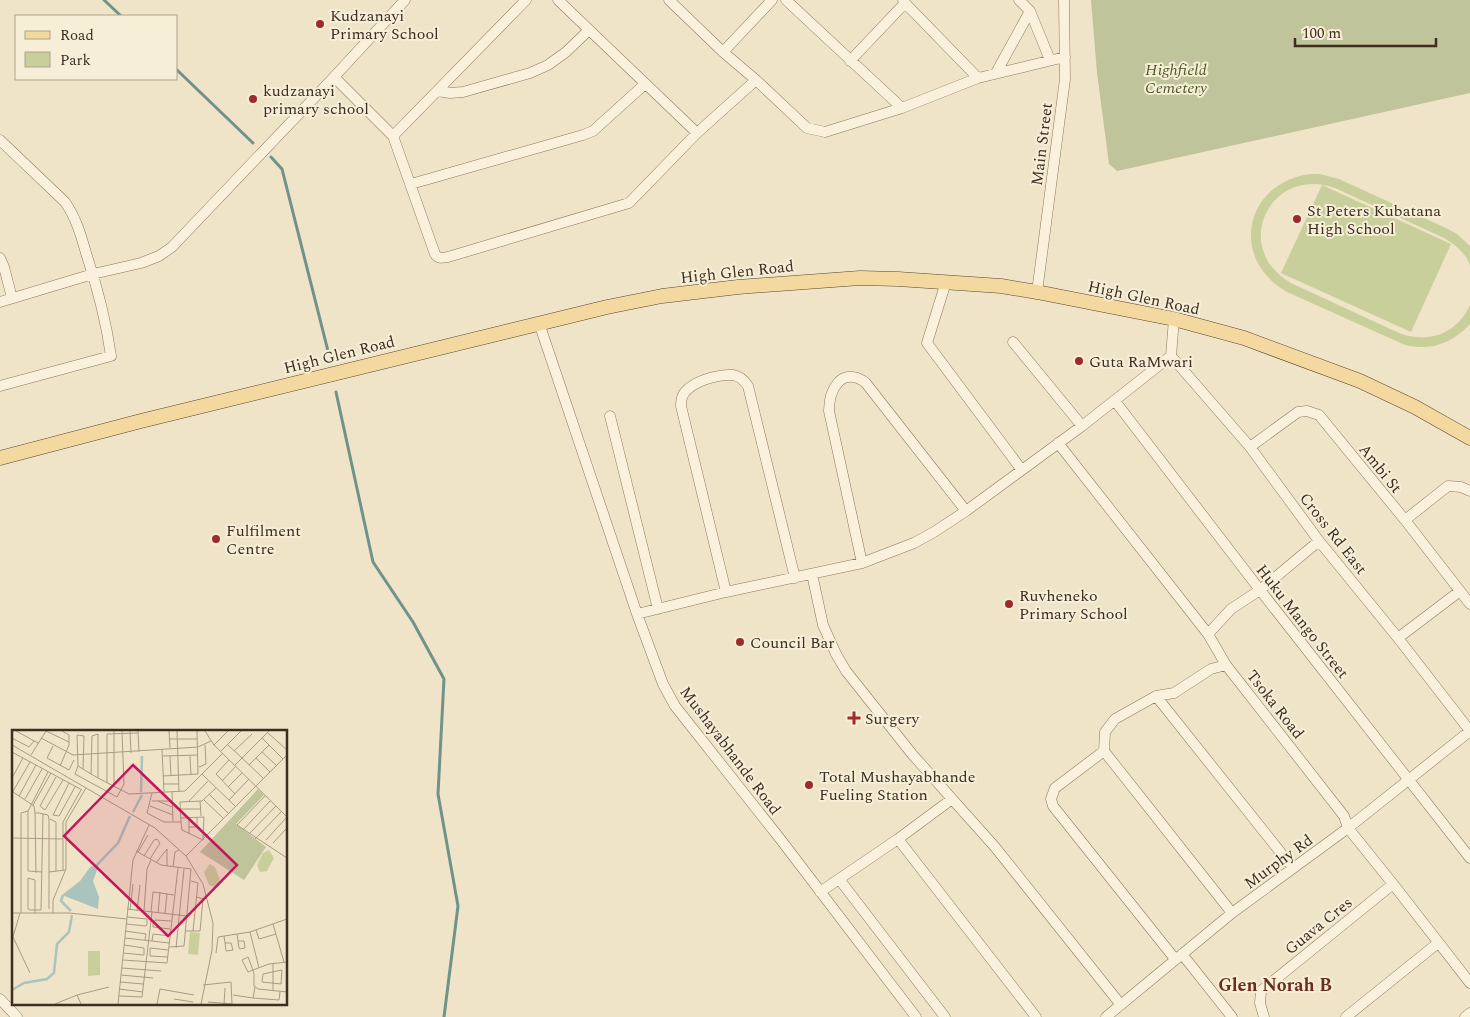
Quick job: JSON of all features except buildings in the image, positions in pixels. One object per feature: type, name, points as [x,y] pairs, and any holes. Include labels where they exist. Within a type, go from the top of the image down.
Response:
[{"type":"main road","name":"High Glen Road","points":[[0,458],[169,414],[606,306],[738,287],[860,278],[1001,286],[1174,319],[1244,338],[1360,381],[1415,407],[1470,438]]},
{"type":"street","points":[[0,302],[93,274],[141,263],[159,256],[172,247],[405,0]]},
{"type":"street","points":[[393,136],[526,0]]},
{"type":"street","points":[[558,0],[697,133]]},
{"type":"street","points":[[669,0],[807,128],[814,131],[825,132],[902,108],[978,78],[1064,57]]},
{"type":"street","points":[[723,52],[772,0]]},
{"type":"street","points":[[786,0],[902,108]]},
{"type":"street","points":[[1019,0],[1030,11],[1050,60]]},
{"type":"street","name":"Main Street","points":[[1037,292],[1065,79],[1064,0]]},
{"type":"street","points":[[850,61],[904,1],[978,78]]},
{"type":"street","points":[[996,74],[1030,11]]},
{"type":"street","points":[[438,91],[450,93],[463,92],[530,73],[548,65],[566,52],[589,30]]},
{"type":"street","points":[[334,77],[393,136],[435,254],[441,258],[629,202],[697,133],[756,80]]},
{"type":"street","points":[[411,184],[584,136],[593,131],[645,84]]},
{"type":"street","points":[[0,140],[65,202],[77,222],[93,274],[111,356],[0,386]]},
{"type":"street","points":[[0,258],[12,298]]},
{"type":"street","points":[[946,282],[927,343],[1021,470]]},
{"type":"street","points":[[637,614],[726,592],[862,563],[914,543],[966,511],[1082,426],[1171,356],[1174,319]]},
{"type":"street","name":"Mushayabhande Road","points":[[539,323],[637,614],[663,684],[675,706],[781,840],[916,1017]]},
{"type":"street","points":[[1013,342],[1082,426]]},
{"type":"street","name":"Cross Rd East","points":[[1171,356],[1250,447],[1319,541],[1470,731]]},
{"type":"street","points":[[726,592],[681,406],[681,398],[687,389],[695,384],[722,376],[733,375],[744,380],[748,386],[795,578]]},
{"type":"street","points":[[862,563],[829,411],[829,400],[833,389],[841,380],[850,376],[858,377],[865,382],[966,511]]},
{"type":"street","name":"Huku Mango Street","points":[[1115,401],[1470,858]]},
{"type":"street","name":"Ambi St","points":[[1250,447],[1298,412],[1307,411],[1319,415],[1405,520],[1470,604]]},
{"type":"street","points":[[610,416],[658,609]]},
{"type":"street","name":"Tsoka Road","points":[[1058,443],[1208,634],[1226,664],[1344,816],[1348,828],[1470,984]]},
{"type":"street","points":[[1405,520],[1448,486],[1461,487],[1470,491]]},
{"type":"street","points":[[1208,634],[1231,609],[1260,590],[1319,541]]},
{"type":"street","points":[[812,574],[823,625],[846,671],[912,754],[995,847],[1121,1005]]},
{"type":"street","points":[[1398,638],[1460,591]]},
{"type":"street","points":[[1226,664],[1211,669],[1174,693],[1156,696],[1115,720],[1106,732],[1104,751],[1232,913]]},
{"type":"street","points":[[1156,696],[1293,868]]},
{"type":"street","name":"Murphy Rd","points":[[1106,1017],[1232,913],[1348,828],[1470,731]]},
{"type":"street","points":[[1104,751],[1055,788],[1051,799],[1052,806],[1232,1017]]},
{"type":"street","points":[[820,892],[898,839],[952,799]]},
{"type":"street","points":[[898,839],[1036,1017]]},
{"type":"street","points":[[839,880],[945,1017]]},
{"type":"street","name":"Guava Cres","points":[[1264,1017],[1260,1003],[1261,990],[1393,884]]},
{"type":"street","points":[[1346,1017],[1438,944]]},
{"type":"street","points":[[0,999],[17,1017]]},
{"type":"street","points":[[1465,1017],[1470,1013]]},
{"type":"green space","name":"Highfield Cemetery","points":[[1091,0],[1470,0],[1470,93],[1117,171],[1109,164],[1097,73]]},
{"type":"green space","points":[[1310,174],[1320,174],[1339,179],[1457,234],[1470,246],[1470,265],[1456,246],[1444,238],[1335,188],[1312,184],[1292,188],[1276,199],[1266,214],[1261,231],[1263,250],[1273,268],[1291,283],[1399,333],[1420,337],[1431,337],[1440,334],[1458,323],[1470,305],[1470,324],[1456,337],[1440,344],[1423,347],[1405,345],[1287,292],[1269,278],[1257,261],[1251,243],[1252,224],[1258,207],[1270,192],[1288,180]]},
{"type":"green space","points":[[1322,185],[1451,244],[1411,332],[1281,273]]},
{"type":"waterway","points":[[104,0],[120,15]]},
{"type":"waterway","points":[[178,71],[253,143]]},
{"type":"waterway","points":[[271,157],[282,169],[328,351]]},
{"type":"waterway","points":[[336,392],[373,562],[413,622],[444,679],[438,794],[458,906],[444,1017]]},
{"type":"place","name":"Kudzanayi Primary School","points":[[320,24]]},
{"type":"place","name":"kudzanayi primary school","points":[[253,99]]},
{"type":"place","name":"St Peters Kubatana High School","points":[[1297,219]]},
{"type":"place","name":"Guta RaMwari","points":[[1079,361]]},
{"type":"place","name":"Fulfilment Centre","points":[[216,539]]},
{"type":"place","name":"Ruvheneko Primary School","points":[[1009,604]]},
{"type":"place","name":"Council Bar","points":[[740,642]]},
{"type":"place","name":"Surgery","points":[[854,718]]},
{"type":"place","name":"Total Mushayabhande Fueling Station","points":[[809,785]]},
{"type":"district","name":"Glen Norah B","points":[[1275,985]]}]
